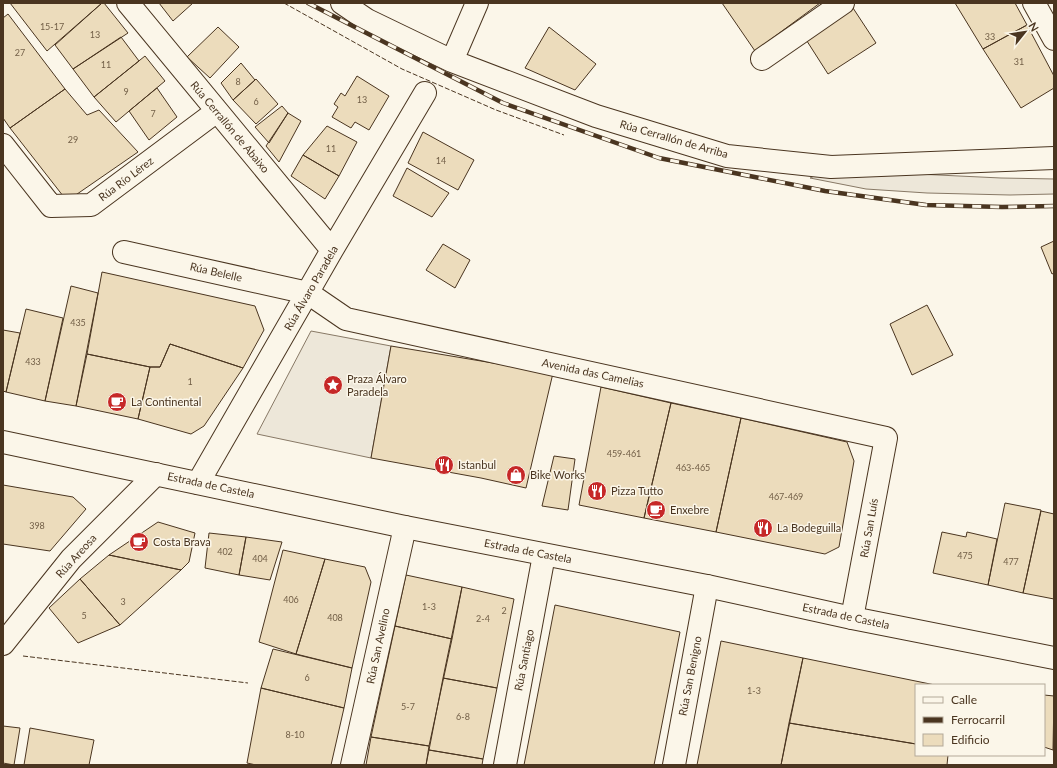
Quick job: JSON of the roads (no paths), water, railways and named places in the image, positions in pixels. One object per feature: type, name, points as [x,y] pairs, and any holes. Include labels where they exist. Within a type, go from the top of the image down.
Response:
[{"type":"street","name":"Rúa Cerrallón de Abaixo","points":[[128,3],[332,250]]},
{"type":"street","name":"Rúa Cerrallón de Arriba","points":[[342,3],[367,20],[452,61],[596,116],[727,156],[831,167],[1054,158]]},
{"type":"street","points":[[452,61],[477,3]]},
{"type":"street","points":[[762,59],[843,3]]},
{"type":"street","points":[[1034,3],[1054,39]]},
{"type":"street","name":"Rúa Álvaro Paradela","points":[[198,483],[332,250],[425,93]]},
{"type":"street","name":"Rúa Río Lérez","points":[[3,145],[51,206],[91,205],[217,111]]},
{"type":"street","name":"Rúa Belelle","points":[[124,252],[308,293]]},
{"type":"street","name":"Avenida das Camelias","points":[[308,293],[346,319],[886,438]]},
{"type":"street","name":"Rúa San Luís","points":[[852,618],[886,438]]},
{"type":"street","name":"Estrada de Castela","points":[[3,442],[405,527],[707,586],[852,618],[1054,658]]},
{"type":"street","name":"Rúa Areosa","points":[[3,644],[71,559],[156,474]]},
{"type":"street","name":"Rúa San Avelino","points":[[352,765],[405,527]]},
{"type":"street","name":"Rúa Santiago","points":[[504,765],[544,554]]},
{"type":"street","name":"Rúa San Benigno","points":[[674,765],[707,586]]},
{"type":"railway","points":[[308,3],[503,103],[659,158],[825,191],[926,205],[1002,207],[1054,206]]},
{"type":"place","name":"Praza Álvaro Paradela","points":[[333,385]]},
{"type":"place","name":"La Continental","points":[[117,402]]},
{"type":"place","name":"Istanbul","points":[[444,465]]},
{"type":"place","name":"Bike Works","points":[[516,475]]},
{"type":"place","name":"Pizza Tutto","points":[[597,491]]},
{"type":"place","name":"Enxebre","points":[[656,510]]},
{"type":"place","name":"La Bodeguilla","points":[[763,528]]},
{"type":"place","name":"Costa Brava","points":[[139,542]]}]
